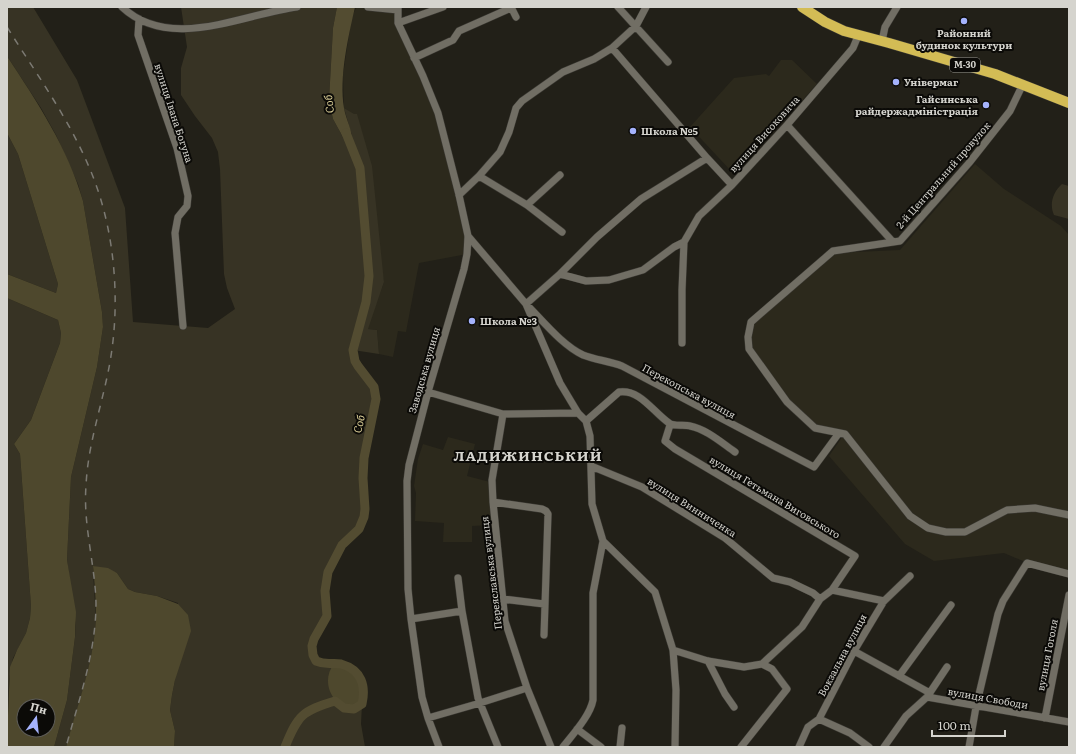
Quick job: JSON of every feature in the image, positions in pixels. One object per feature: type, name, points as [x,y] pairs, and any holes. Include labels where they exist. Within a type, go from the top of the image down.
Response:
[{"type":"highway","name":"М-30","points":[[803,7],[839,29],[858,36],[882,41],[988,72],[1069,102]]},
{"type":"street","points":[[122,7],[127,12],[139,19],[154,25],[195,28],[222,24],[297,7]]},
{"type":"street","points":[[368,7],[398,8]]},
{"type":"street","points":[[398,23],[443,7]]},
{"type":"street","points":[[414,58],[453,40],[459,30],[511,7],[516,17]]},
{"type":"street","points":[[618,7],[668,62]]},
{"type":"street","points":[[459,195],[479,176],[500,152],[509,132],[516,108],[522,101],[563,72],[594,59],[612,48],[636,26],[646,7]]},
{"type":"street","points":[[882,41],[885,27],[897,7]]},
{"type":"street","name":"Заводська вулиця","points":[[398,8],[398,23],[423,76],[438,113],[468,236],[464,269],[428,392],[407,481],[408,589],[411,619],[422,697],[439,747]]},
{"type":"street","name":"вулиця Івана Богуна","points":[[139,19],[138,36],[177,148],[188,196],[187,206],[178,217],[175,227],[183,326]]},
{"type":"street","name":"вулиця Високовича","points":[[612,48],[732,185],[787,125],[853,48],[858,36]]},
{"type":"street","name":"2-й Центральний провулок","points":[[839,433],[815,428],[787,402],[749,349],[748,337],[751,322],[833,251],[900,241],[969,163],[1010,111],[1023,84]]},
{"type":"street","points":[[787,125],[893,242]]},
{"type":"street","points":[[526,304],[640,199],[707,158]]},
{"type":"street","points":[[527,205],[560,175]]},
{"type":"street","points":[[479,176],[527,205],[562,232]]},
{"type":"street","points":[[682,343],[684,242],[699,216],[732,185]]},
{"type":"street","points":[[468,236],[526,304],[556,374],[578,412],[586,421],[590,436],[592,504],[603,541],[593,593],[593,700],[592,706],[563,747]]},
{"type":"street","points":[[560,274],[586,280],[609,280],[643,270],[674,247],[684,242]]},
{"type":"street","name":"Перекопська вулиця","points":[[526,304],[573,350],[592,358],[622,366],[814,467],[839,433]]},
{"type":"street","points":[[586,421],[618,392],[625,391],[637,395],[670,424],[691,426],[704,432],[736,452]]},
{"type":"street","points":[[428,392],[503,414],[578,412]]},
{"type":"street","name":"Переяславська вулиця","points":[[503,414],[492,480],[507,630],[527,688],[551,747]]},
{"type":"street","name":"вулиця Гетьмана Виговського","points":[[670,424],[665,441],[675,449],[855,556],[832,590]]},
{"type":"street","points":[[839,433],[845,434],[910,516],[928,528],[946,532],[965,532],[1007,510],[1035,508],[1069,515]]},
{"type":"street","name":"вулиця Винниченка","points":[[591,466],[642,487],[726,538],[773,578],[790,582],[813,593],[820,600]]},
{"type":"street","points":[[493,502],[542,509],[548,514],[544,635]]},
{"type":"street","points":[[603,541],[655,592],[673,650],[676,690],[675,747]]},
{"type":"street","points":[[969,747],[976,707],[998,614],[1003,601],[1028,563],[1069,574]]},
{"type":"street","name":"Вокзальна вулиця","points":[[799,747],[808,727],[819,719],[854,651],[884,601],[910,576]]},
{"type":"street","points":[[458,578],[462,611],[480,703],[498,747]]},
{"type":"street","points":[[673,650],[708,661],[744,667],[762,664],[802,627],[820,600],[832,590],[884,601]]},
{"type":"street","name":"вулиця Гоголя","points":[[1045,718],[1069,595]]},
{"type":"street","points":[[503,599],[544,604]]},
{"type":"street","points":[[899,676],[951,605]]},
{"type":"street","points":[[411,619],[462,611]]},
{"type":"street","points":[[854,651],[899,676],[928,695]]},
{"type":"street","points":[[708,661],[725,694],[734,707]]},
{"type":"street","points":[[741,747],[787,689],[772,669],[762,664]]},
{"type":"street","name":"вулиця Свободи","points":[[884,747],[906,716],[928,695],[947,667]]},
{"type":"street","points":[[428,718],[527,688]]},
{"type":"street","name":"вулиця Свободи","points":[[928,695],[976,707],[1069,722]]},
{"type":"street","points":[[819,719],[850,733],[869,747]]},
{"type":"street","points":[[620,747],[622,728]]},
{"type":"street","points":[[577,729],[601,747]]},
{"type":"shaded area","points":[[7,7],[33,7],[77,80],[125,208],[133,322],[208,328],[235,309],[227,288],[224,274],[218,152],[212,138],[181,95],[181,68],[187,47],[181,7],[337,7],[333,28],[329,100],[333,119],[344,139],[350,144],[352,136],[344,108],[354,114],[357,114],[372,166],[384,282],[368,329],[377,330],[379,354],[353,350],[358,366],[372,384],[376,394],[364,458],[364,517],[359,529],[342,545],[328,572],[325,591],[327,616],[314,639],[312,646],[313,655],[317,661],[328,665],[334,664],[331,667],[359,707],[362,704],[361,724],[365,747],[174,747],[175,731],[170,710],[175,680],[178,603],[128,589],[117,573],[93,566],[95,631],[90,660],[66,747],[54,747],[67,700],[76,624],[67,560],[71,477],[97,367],[103,327],[102,312],[83,201],[78,184],[56,135],[41,108],[7,56]]},
{"type":"shaded area","points":[[337,7],[355,7],[343,71],[344,108],[351,130],[351,144],[344,139],[333,119],[329,100],[333,28]]},
{"type":"shaded area","points":[[357,7],[398,10],[398,23],[432,97],[459,195],[467,254],[419,263],[406,332],[398,331],[393,357],[379,354],[377,330],[367,329],[384,282],[354,115],[344,108],[343,75],[351,21]]},
{"type":"shaded area","points":[[7,56],[51,126],[77,181],[83,201],[102,312],[103,327],[97,367],[71,477],[67,560],[76,612],[75,637],[67,700],[54,747],[7,747],[10,667],[26,633],[30,618],[31,606],[20,454],[14,444],[31,420],[60,343],[61,333],[58,320],[7,298],[7,274],[56,293],[58,284],[18,154],[7,133]]},
{"type":"shaded area","points":[[781,60],[792,60],[817,84],[738,172],[731,171],[690,127],[734,78],[766,74],[769,76]]},
{"type":"shaded area","points":[[7,133],[18,154],[58,284],[56,293],[7,274]]},
{"type":"shaded area","points":[[975,164],[1004,189],[1061,226],[1069,235],[1069,574],[1030,564],[1004,553],[934,561],[905,544],[829,456],[845,433],[815,427],[788,401],[751,348],[752,323],[833,253],[900,250]]},
{"type":"shaded area","points":[[1062,184],[1069,186],[1069,219],[1054,215],[1052,207],[1054,194]]},
{"type":"shaded area","points":[[7,298],[58,320],[61,333],[60,343],[31,420],[14,444],[20,454],[31,606],[30,618],[26,633],[13,658],[9,680],[7,717]]},
{"type":"shaded area","points":[[448,437],[475,444],[467,476],[490,482],[492,525],[472,526],[472,542],[443,542],[444,523],[415,521],[416,493],[414,486],[418,459],[423,444],[443,450]]},
{"type":"shaded area","points":[[93,566],[108,568],[117,573],[128,589],[135,592],[157,596],[178,604],[188,615],[191,631],[175,680],[170,710],[175,731],[174,747],[66,747],[87,675],[93,646],[96,615]]},
{"type":"shaded area","points":[[334,664],[343,665],[355,671],[362,682],[362,704],[354,709],[340,704],[334,699],[330,692],[328,678]]},
{"type":"waterway","name":"Соб","points":[[285,747],[298,721],[308,712],[335,701],[344,708],[354,709],[362,704],[363,697],[363,685],[354,670],[341,664],[316,661],[313,655],[312,646],[314,639],[327,616],[325,591],[328,572],[342,545],[359,529],[364,517],[364,458],[376,399],[374,387],[355,361],[353,350],[366,302],[369,276],[360,168],[346,133]]},
{"type":"railway","points":[[7,27],[40,78],[81,148],[104,210],[109,233],[115,280],[112,349],[106,383],[90,451],[86,486],[86,515],[94,574],[96,603],[95,622],[86,676],[66,747]]},
{"type":"place","name":"Районний будинок культури","points":[[964,21]]},
{"type":"place","name":"Універмаг","points":[[896,82]]},
{"type":"place","name":"Гайсинська райдержадміністрація","points":[[986,105]]},
{"type":"place","name":"Школа №5","points":[[633,131]]},
{"type":"place","name":"Школа №3","points":[[472,321]]},
{"type":"district","name":"ЛАДИЖИНСЬКИЙ","points":[[528,456]]}]
